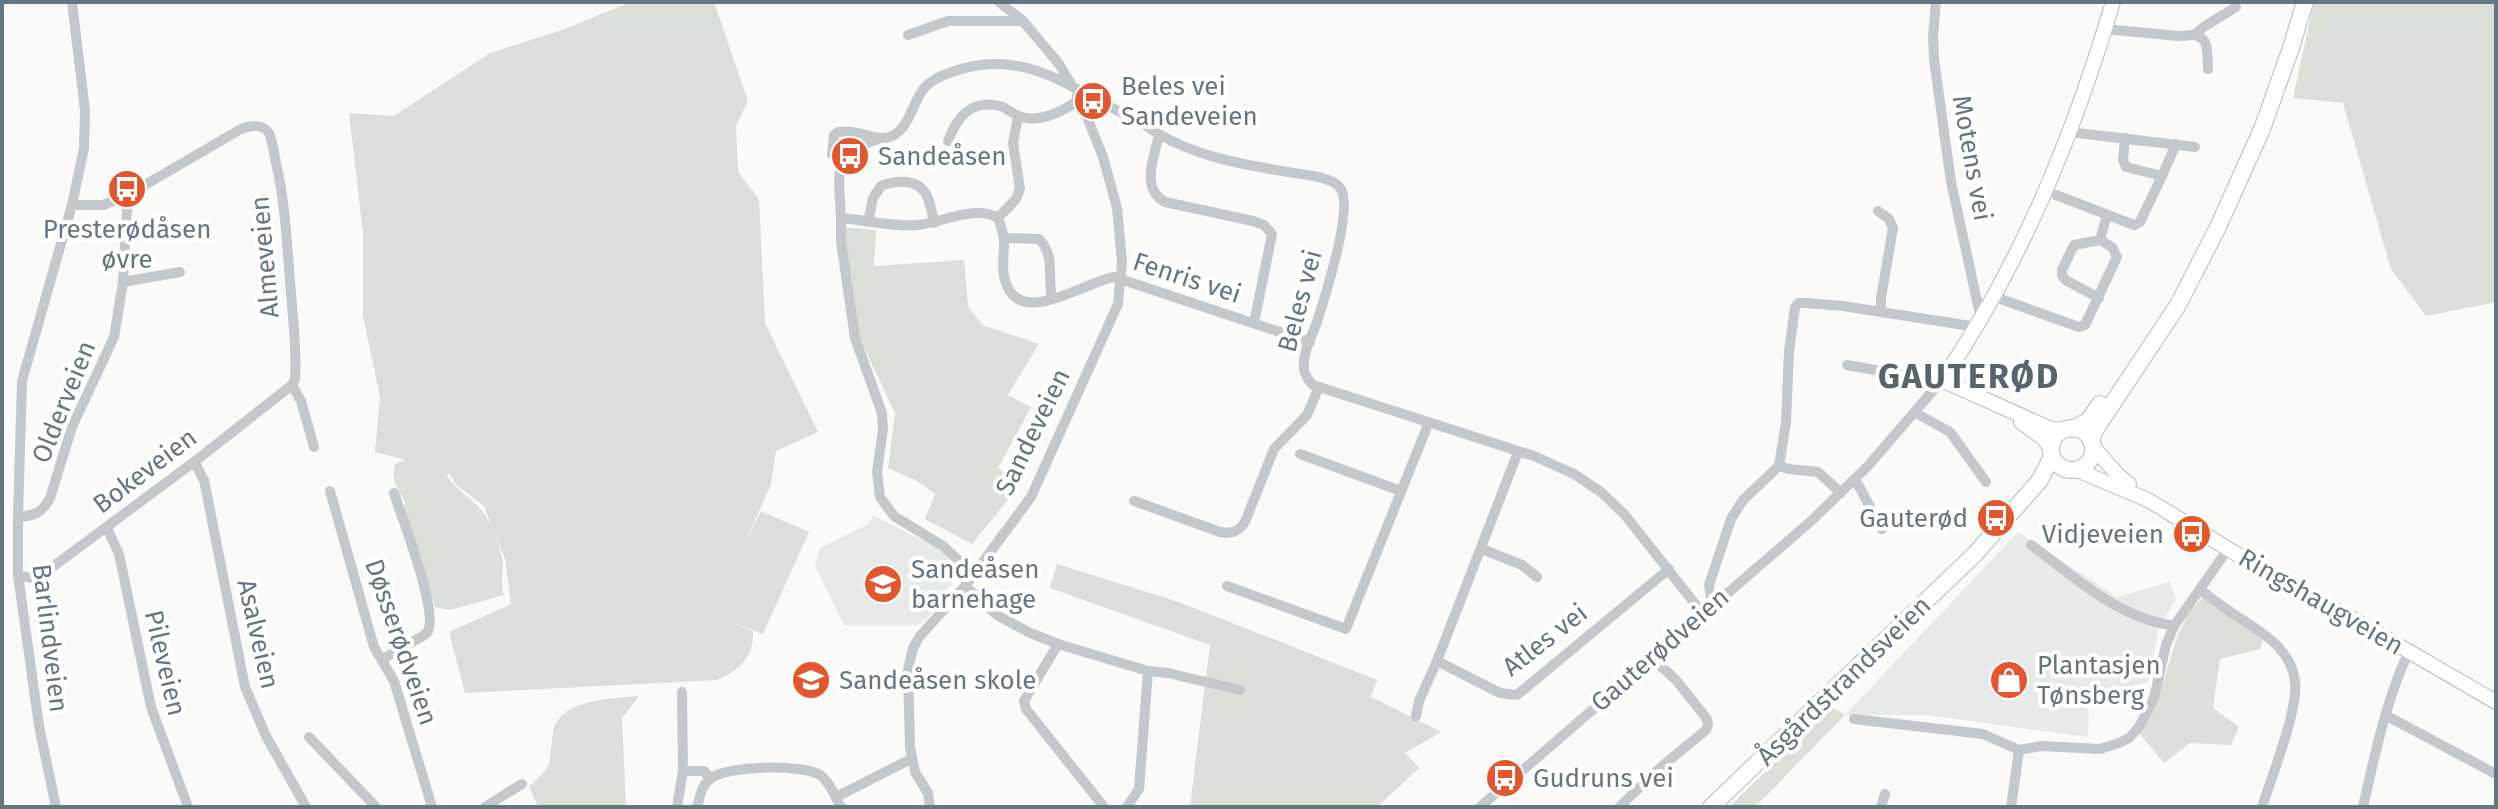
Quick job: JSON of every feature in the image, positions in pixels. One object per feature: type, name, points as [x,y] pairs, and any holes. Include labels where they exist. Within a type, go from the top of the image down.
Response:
[{"type":"main road","name":"Gauterødveien","points":[[1941,381],[1980,324],[2033,222],[2069,132],[2113,2]]},
{"type":"main road","name":"Åsgårdstrandsveien","points":[[1975,554],[2000,536],[2047,486],[2088,463],[2095,430],[2178,305],[2218,227],[2262,129],[2305,2]]},
{"type":"main road","name":"Åsgårdstrandsveien","points":[[1711,807],[1975,554],[2040,480],[2054,438],[2088,421],[2190,279]]},
{"type":"main road","points":[[1941,381],[2051,429],[2083,431],[2092,445]]},
{"type":"main road","points":[[1997,406],[2044,439],[2060,467],[2074,470]]},
{"type":"main road","name":"Ringshaugveien","points":[[2092,445],[2118,475],[2148,500],[2496,702]]},
{"type":"main road","name":"Ringshaugveien","points":[[2074,470],[2148,500]]},
{"type":"street","name":"Barlindveien","points":[[56,807],[39,726],[18,575],[18,517],[22,381],[72,205],[84,148],[85,111],[72,2]]},
{"type":"street","name":"Sandeveien","points":[[930,807],[928,793],[911,759],[910,658],[920,636],[965,586],[1031,497],[1112,320],[1118,304],[1121,279],[1119,225],[1113,192],[1103,157],[1076,91],[1059,64],[1023,21],[999,2]]},
{"type":"street","name":"Motens vei","points":[[1936,2],[1934,59],[1951,182],[1980,324]]},
{"type":"street","points":[[2194,35],[2236,7]]},
{"type":"street","points":[[908,35],[948,21],[1023,21]]},
{"type":"street","points":[[2105,29],[2201,36],[2205,40],[2208,69]]},
{"type":"street","name":"Beles vei","points":[[844,158],[855,148],[897,133],[922,91],[932,81],[960,69],[1009,63],[1042,72],[1159,135],[1219,159],[1319,177],[1339,186],[1345,207],[1340,235],[1304,366],[1313,385],[1553,463],[1601,492],[1625,515],[1703,614]]},
{"type":"street","points":[[948,141],[963,113],[976,107],[1002,106],[1018,117],[1044,117],[1076,102],[1076,91]]},
{"type":"street","points":[[844,218],[901,226],[980,213],[993,214],[998,218],[1016,199],[1020,189],[1013,143],[1018,117]]},
{"type":"street","name":"Almeveien","points":[[126,196],[241,129],[253,125],[268,132],[281,184],[285,222],[295,339],[295,379],[292,385]]},
{"type":"street","points":[[885,138],[857,131],[838,132],[834,135],[832,154],[844,158],[840,164],[844,218],[841,241],[855,338],[882,413],[877,472],[880,497],[894,516],[943,546],[972,573]]},
{"type":"street","points":[[2069,132],[2195,147]]},
{"type":"street","points":[[1159,135],[1150,184],[1158,198],[1253,221],[1264,225],[1272,234],[1254,323]]},
{"type":"street","points":[[2125,138],[2123,159],[2126,167],[2162,176]]},
{"type":"street","points":[[2056,195],[2138,224],[2176,144]]},
{"type":"street","points":[[868,222],[873,198],[881,186],[896,182],[923,188],[934,223]]},
{"type":"street","points":[[72,205],[103,205],[126,196]]},
{"type":"street","name":"Olderveien","points":[[18,517],[40,513],[50,498],[72,427],[114,337],[123,282],[126,196]]},
{"type":"street","points":[[1878,211],[1889,219],[1893,228],[1881,311]]},
{"type":"street","points":[[2100,240],[2107,215]]},
{"type":"street","name":"Fenris vei","points":[[998,218],[1004,238],[1005,282],[1014,296],[1028,303],[1070,294],[1103,279],[1121,279],[1310,342]]},
{"type":"street","points":[[1004,238],[1039,239],[1046,247],[1050,257],[1052,298]]},
{"type":"street","points":[[1995,297],[2079,327],[2087,323],[2099,298],[2117,255],[2112,247],[2100,240],[2074,245],[2062,270],[2062,276],[2067,281],[2099,298]]},
{"type":"street","points":[[123,282],[180,272]]},
{"type":"street","points":[[1712,605],[1709,585],[1731,519],[1743,500],[1779,466],[1786,422],[1789,351],[1795,307],[1799,303],[1817,303],[1980,324]]},
{"type":"street","points":[[1847,365],[1941,381]]},
{"type":"street","name":"Gauterødveien","points":[[1480,807],[1841,493],[1916,413],[1941,381]]},
{"type":"street","points":[[292,385],[301,401],[314,447]]},
{"type":"street","name":"Bokeveien","points":[[18,575],[37,577],[107,528],[292,385]]},
{"type":"street","points":[[1134,501],[1227,534],[1239,530],[1274,449],[1307,415],[1319,387]]},
{"type":"street","points":[[1916,413],[1950,432],[1986,482]]},
{"type":"street","points":[[1227,586],[1346,629],[1429,422]]},
{"type":"street","points":[[1416,716],[1419,701],[1518,452]]},
{"type":"street","points":[[1300,454],[1401,491]]},
{"type":"street","name":"Asalveien","points":[[194,462],[204,480],[245,687],[266,736],[306,807]]},
{"type":"street","points":[[1779,466],[1818,472],[1841,493]]},
{"type":"street","points":[[1855,479],[1882,529]]},
{"type":"street","name":"Døsserødveien","points":[[330,491],[374,647],[394,681],[432,807]]},
{"type":"street","points":[[382,661],[398,648],[423,637],[430,616],[419,568],[394,493]]},
{"type":"street","name":"Pileveien","points":[[107,528],[119,554],[151,707],[188,807]]},
{"type":"street","points":[[2031,545],[2113,603],[2150,621],[2174,626]]},
{"type":"street","points":[[1482,549],[1522,565],[1537,577]]},
{"type":"street","points":[[1854,719],[1983,734],[2019,750],[2041,746],[2100,749],[2129,738],[2139,727],[2154,698],[2166,645],[2174,626],[2228,549]]},
{"type":"street","name":"Atles vei","points":[[1437,661],[1500,693],[1517,695],[1669,569]]},
{"type":"street","points":[[965,586],[997,615],[1058,644],[1148,671],[1240,690]]},
{"type":"street","points":[[2200,589],[2231,614],[2269,638],[2286,656],[2292,668],[2295,697],[2262,807]]},
{"type":"street","points":[[1058,644],[1024,701],[1026,709],[1104,807]]},
{"type":"street","points":[[2363,807],[2387,716],[2409,652]]},
{"type":"street","points":[[1619,807],[1708,725],[1707,719],[1676,680],[1652,658]]},
{"type":"street","points":[[1127,807],[1139,789],[1148,671]]},
{"type":"street","points":[[677,807],[683,771],[682,692]]},
{"type":"street","points":[[2387,716],[2496,774]]},
{"type":"street","points":[[309,737],[376,807]]},
{"type":"street","points":[[2011,807],[2019,750]]},
{"type":"street","points":[[697,807],[701,790],[710,778],[724,771],[813,772],[824,778],[838,802],[911,759]]},
{"type":"street","points":[[683,771],[704,771],[710,778]]},
{"type":"street","points":[[485,807],[501,803],[522,784]]},
{"type":"street","points":[[1881,807],[1885,794]]},
{"type":"shaded area","points":[[631,2],[714,2],[748,101],[736,126],[738,172],[759,199],[765,323],[818,432],[776,451],[771,484],[745,543],[761,511],[809,532],[763,634],[728,621],[753,631],[753,640],[744,662],[717,680],[465,693],[449,632],[511,604],[505,559],[484,506],[456,485],[449,473],[447,476],[451,482],[482,510],[491,525],[502,558],[504,595],[450,610],[435,607],[403,520],[405,502],[394,480],[395,464],[405,460],[375,452],[380,397],[363,316],[363,233],[349,113],[394,116],[490,53],[562,30]]},
{"type":"shaded area","points":[[2314,2],[2496,2],[2496,302],[2426,316],[2391,269],[2343,103],[2293,98]]},
{"type":"shaded area","points":[[844,227],[876,230],[874,266],[964,260],[968,306],[982,325],[1039,344],[1008,395],[1031,407],[998,468],[1021,484],[972,544],[925,519],[935,494],[917,481],[888,468],[895,413],[860,339]]},
{"type":"shaded area","points":[[873,515],[936,547],[961,570],[928,617],[918,625],[844,625],[815,566],[820,548],[869,524]]},
{"type":"shaded area","points":[[2018,532],[2117,597],[2170,582],[2176,599],[2159,627],[2148,683],[2089,693],[2088,737],[1926,715],[1845,715]]},
{"type":"shaded area","points":[[1057,564],[1179,602],[1377,680],[1371,697],[1441,732],[1405,753],[1419,768],[1377,807],[1190,807],[1210,645],[1050,588]]},
{"type":"shaded area","points":[[2202,598],[2263,639],[2260,649],[2220,659],[2213,708],[2239,727],[2231,745],[2190,743],[2164,763],[2139,733],[2161,688],[2180,630]]},
{"type":"shaded area","points":[[639,696],[622,718],[626,807],[538,807],[529,786],[547,767],[557,721],[565,713],[588,702]]},
{"type":"shaded area","points":[[1832,707],[1845,715],[1755,807],[1729,807]]},
{"type":"place","name":"Beles vei Sandeveien","points":[[1093,101]]},
{"type":"place","name":"Sandeåsen","points":[[850,156]]},
{"type":"place","name":"Presterødåsen øvre","points":[[127,189]]},
{"type":"place","name":"Gauterød","points":[[1996,518]]},
{"type":"place","name":"Vidjeveien","points":[[2192,534]]},
{"type":"place","name":"Sandeåsen barnehage","points":[[883,584]]},
{"type":"place","name":"Sandeåsen skole","points":[[811,680]]},
{"type":"place","name":"Plantasjen Tønsberg","points":[[2009,680]]},
{"type":"place","name":"Gudruns vei","points":[[1505,778]]},
{"type":"district","name":"GAUTERØD","points":[[1969,376]]}]
